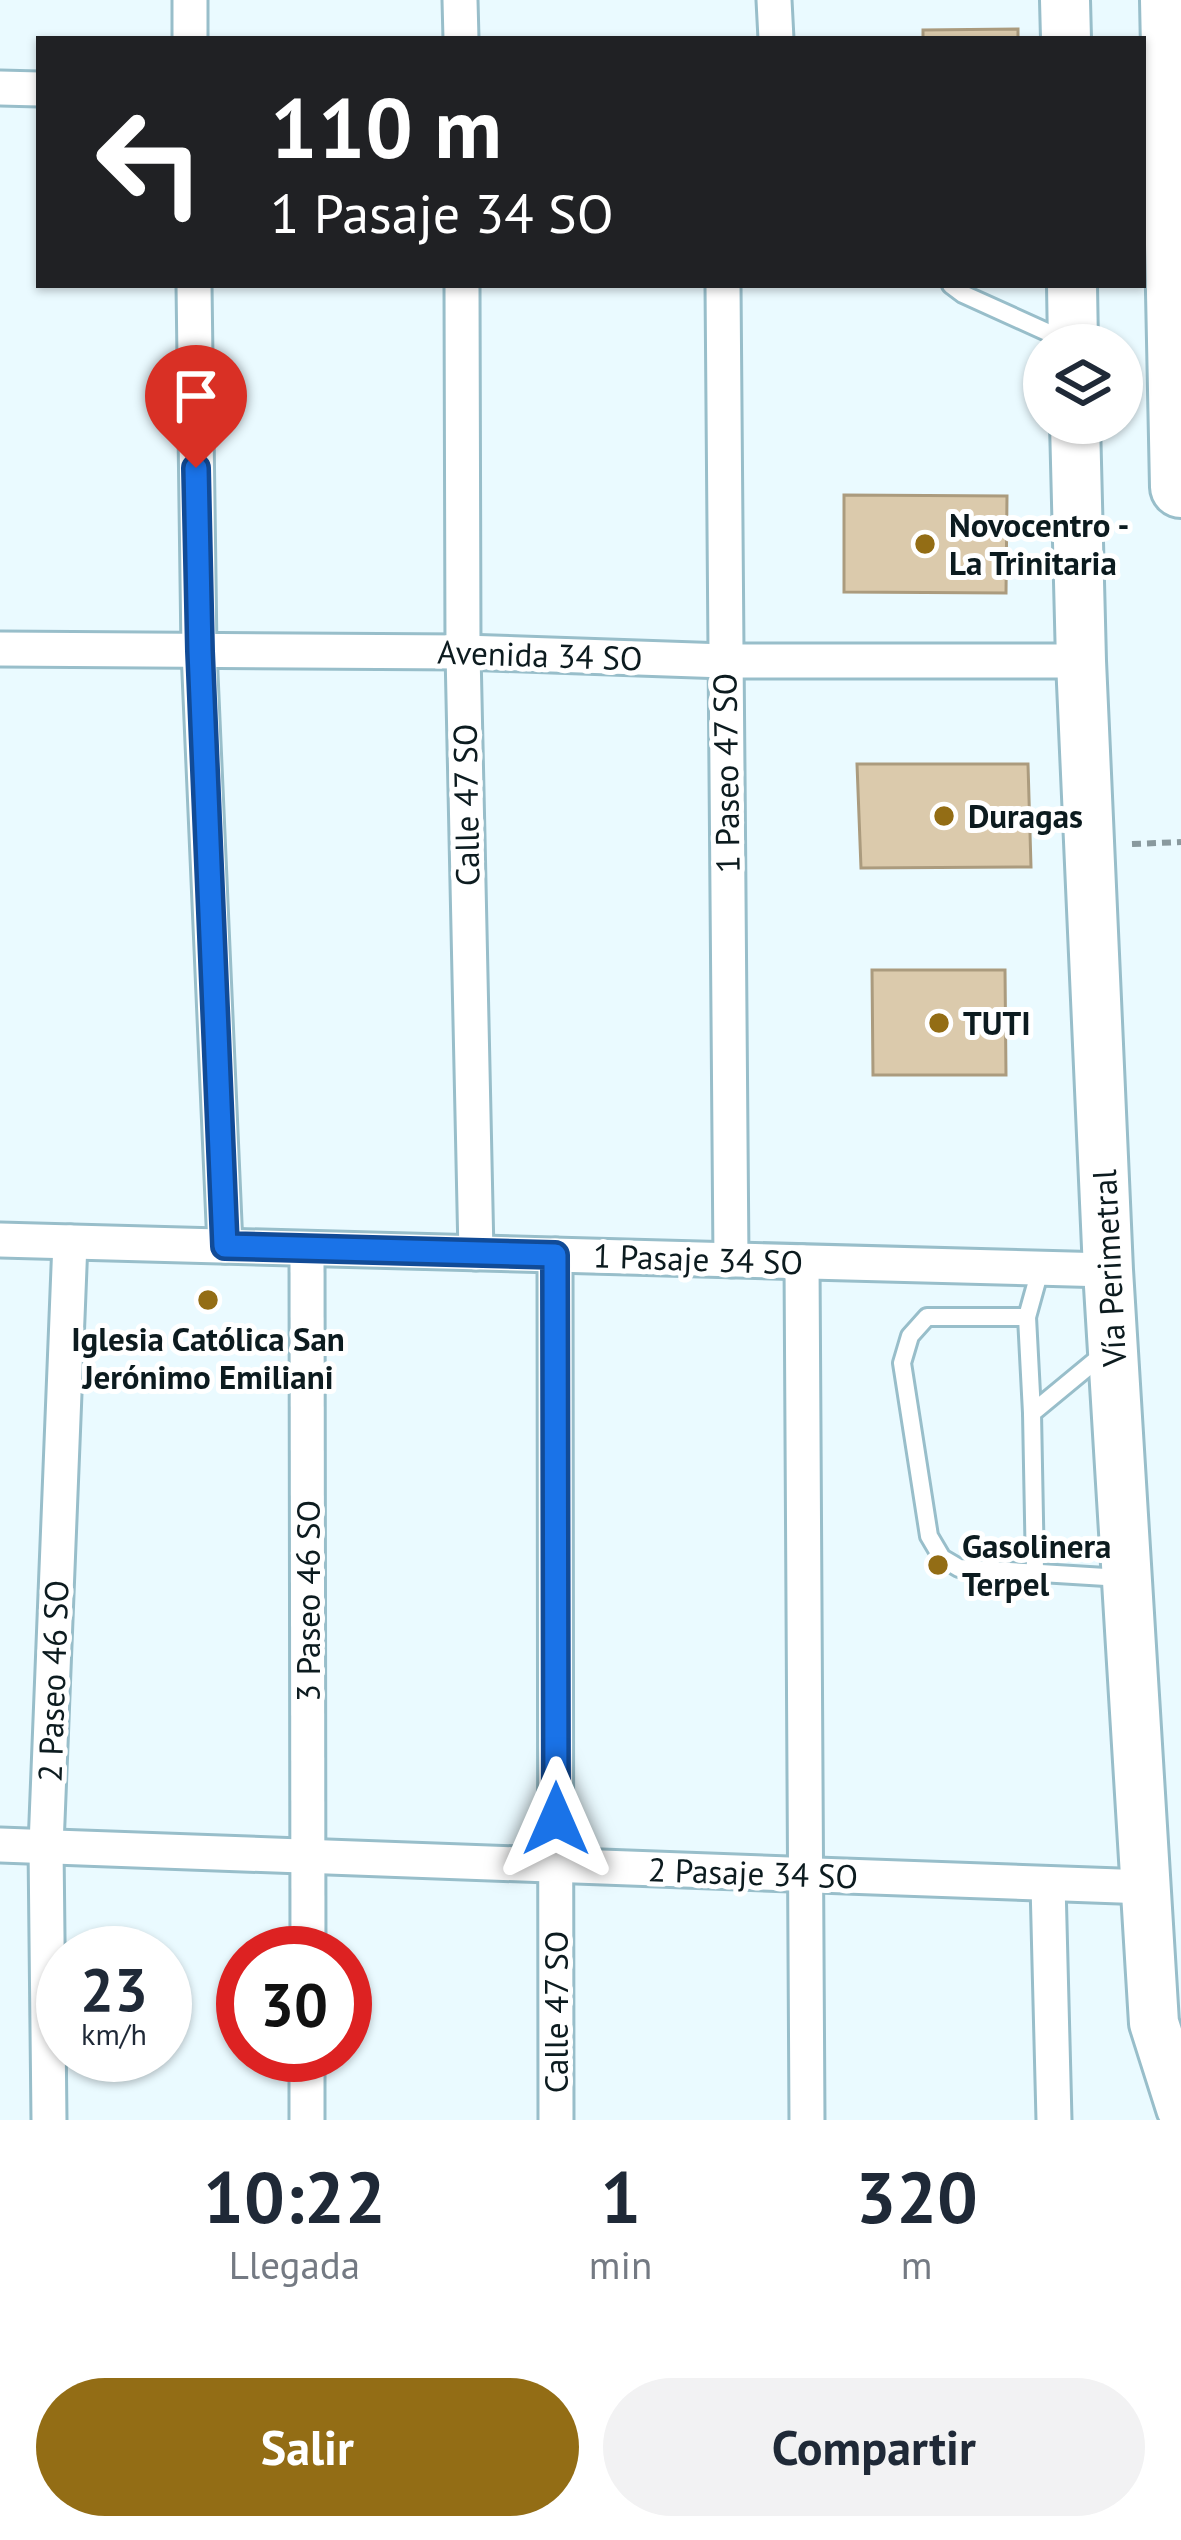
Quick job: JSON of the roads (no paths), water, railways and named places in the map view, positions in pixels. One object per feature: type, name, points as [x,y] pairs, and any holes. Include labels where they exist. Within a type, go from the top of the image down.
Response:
[{"type":"highway","points":[[1171,0],[1181,487]]},
{"type":"street","points":[[190,0],[190,36]]},
{"type":"street","points":[[460,0],[461,36]]},
{"type":"street","points":[[774,0],[776,36]]},
{"type":"street","points":[[1065,0],[1066,36]]},
{"type":"street","points":[[0,88],[36,89]]},
{"type":"street","points":[[194,288],[200,651],[225,1246]]},
{"type":"street","name":"Calle 47 SO","points":[[462,288],[463,652],[476,1253]]},
{"type":"street","name":"1 Paseo 47 SO","points":[[723,288],[731,1260]]},
{"type":"street","points":[[1072,288],[1073,324]]},
{"type":"street","name":"Vía Perimetral","points":[[1076,444],[1108,1270],[1154,2023],[1181,2108]]},
{"type":"street","name":"Avenida 34 SO","points":[[0,649],[463,652],[725,661],[1081,661]]},
{"type":"street","name":"1 Pasaje 34 SO","points":[[0,1240],[1108,1270]]},
{"type":"street","name":"2 Paseo 46 SO","points":[[49,2120],[46,1846],[70,1242]]},
{"type":"street","name":"3 Paseo 46 SO","points":[[307,1249],[308,1926]]},
{"type":"street","name":"Calle 47 SO","points":[[555,1255],[556,2120]]},
{"type":"street","points":[[802,1262],[807,2120]]},
{"type":"street","name":"2 Pasaje 34 SO","points":[[0,1845],[1147,1887]]},
{"type":"street","points":[[1048,1883],[1054,2120]]},
{"type":"street","points":[[1154,2023],[1161,2120]]},
{"type":"street","points":[[307,2120],[308,2082]]},
{"type":"lane","points":[[955,288],[1028,324]]},
{"type":"lane","points":[[1035,1571],[1027,1317],[1040,1270]]},
{"type":"lane","points":[[1027,1317],[927,1317],[910,1336],[902,1363],[929,1536],[942,1558],[958,1568],[1128,1578]]},
{"type":"lane","points":[[1032,1413],[1112,1346]]},
{"type":"place","name":"Novocentro - La Trinitaria","points":[[925,544]]},
{"type":"place","name":"Duragas","points":[[944,816]]},
{"type":"place","name":"TUTI","points":[[939,1023]]},
{"type":"place","name":"Iglesia Católica San Jerónimo Emiliani","points":[[208,1300]]},
{"type":"place","name":"Gasolinera Terpel","points":[[938,1565]]}]
